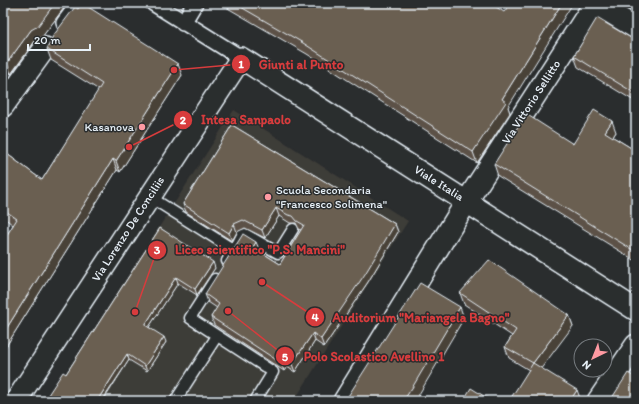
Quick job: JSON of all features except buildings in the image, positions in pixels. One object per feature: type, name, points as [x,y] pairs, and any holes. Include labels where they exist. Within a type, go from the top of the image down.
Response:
[{"type":"street","points":[[3,106],[79,3]]},
{"type":"street","points":[[153,3],[241,58]]},
{"type":"street","points":[[183,23],[195,3]]},
{"type":"street","points":[[595,3],[636,28]]},
{"type":"street","name":"Via Vittorio Sellitto","points":[[344,401],[467,201],[595,3]]},
{"type":"street","name":"Viale Italia","points":[[241,58],[636,310]]},
{"type":"street","name":"Via Lorenzo De Conciliis","points":[[16,401],[241,58]]},
{"type":"street","points":[[598,401],[636,345]]},
{"type":"lane","points":[[150,197],[234,250]]},
{"type":"lane","points":[[255,401],[273,372],[190,318],[242,235],[245,234],[278,253],[293,229]]},
{"type":"lane","points":[[175,401],[217,336]]},
{"type":"shaded area","points":[[234,110],[408,221],[294,401],[48,401]]},
{"type":"place","name":"Giunti al Punto","points":[[174,70]]},
{"type":"place","name":"Kasanova","points":[[142,127]]},
{"type":"place","name":"Intesa Sanpaolo","points":[[129,147]]},
{"type":"place","name":"Scuola Secondaria \"Francesco Solimena\"","points":[[268,197]]},
{"type":"place","name":"Auditorium \"Mariangela Bagno\"","points":[[262,282]]},
{"type":"place","name":"Polo Scolastico Avellino 1","points":[[228,311]]},
{"type":"place","name":"Liceo scientifico \"P.S. Mancini\"","points":[[135,312]]}]
